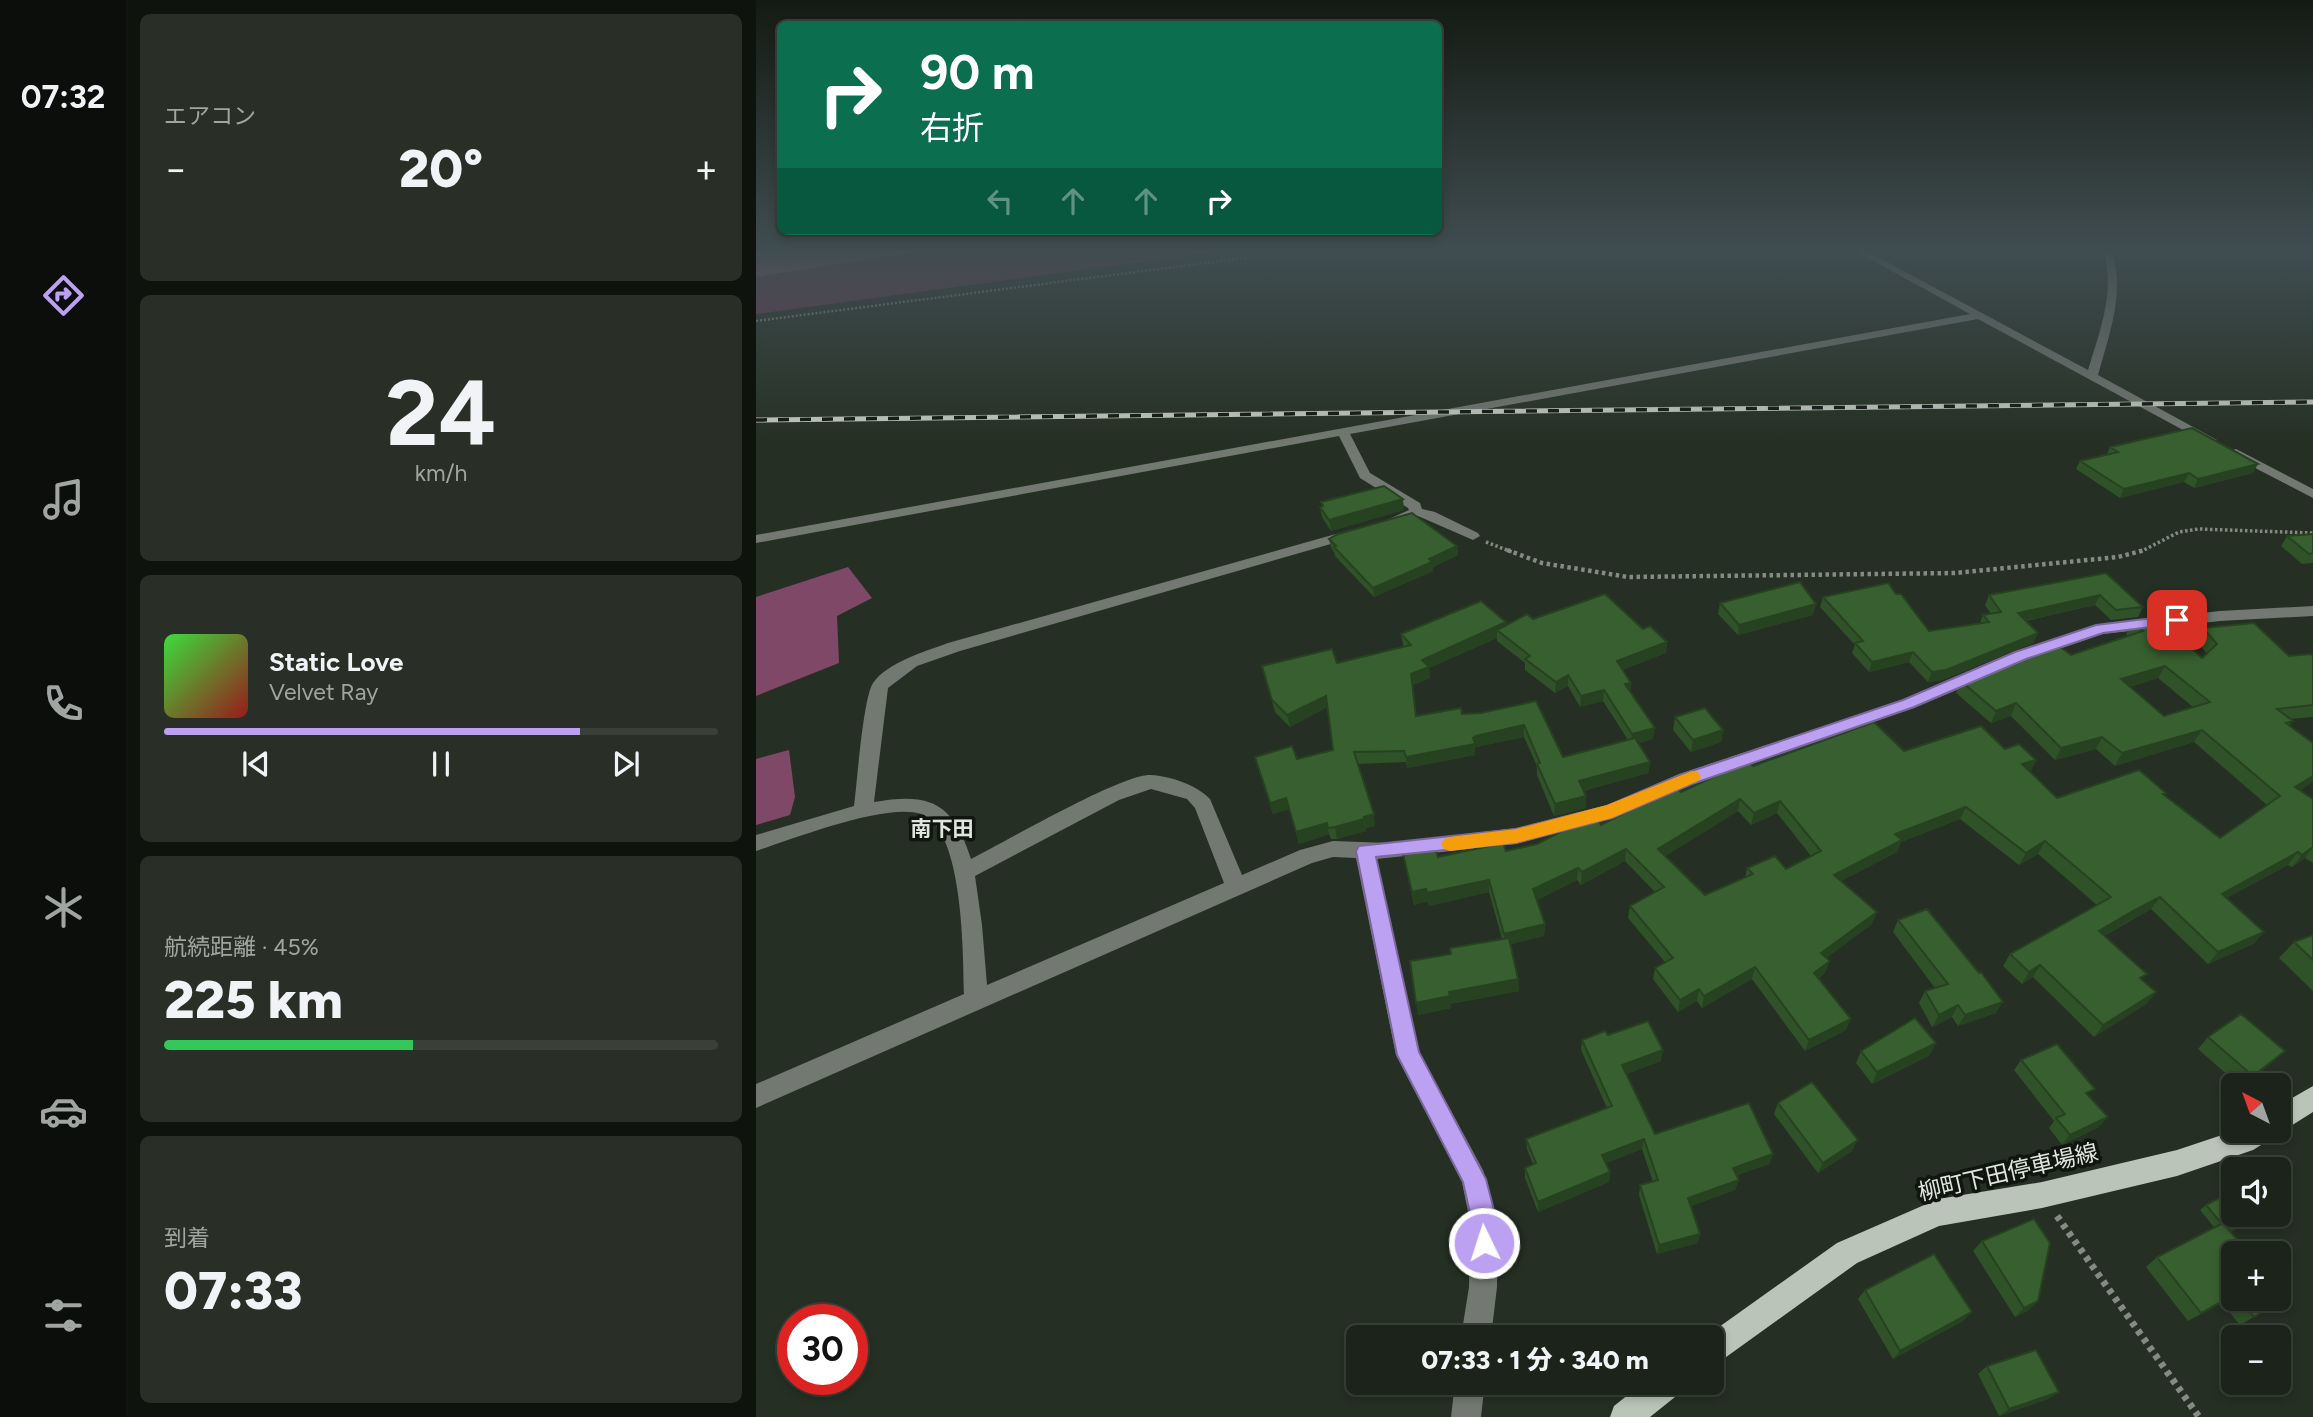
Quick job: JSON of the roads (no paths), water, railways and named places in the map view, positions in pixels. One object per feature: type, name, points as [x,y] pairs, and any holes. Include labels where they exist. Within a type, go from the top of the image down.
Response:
[{"type":"main road","points":[[2291,1112],[2313,1098]]},
{"type":"main road","name":"柳町下田停車場線","points":[[1724,1341],[1847,1253],[1938,1213],[2042,1195],[2177,1163],[2238,1143]]},
{"type":"main road","points":[[1625,1417],[1653,1395]]},
{"type":"street","points":[[1975,314],[2313,494]]},
{"type":"street","points":[[2092,376],[2107,314]]},
{"type":"street","points":[[756,539],[1978,316]]},
{"type":"street","points":[[1342,430],[1365,475],[1415,506],[1416,512]]},
{"type":"street","points":[[863,812],[880,686],[911,662],[954,647],[1410,517],[1416,512]]},
{"type":"street","points":[[1416,512],[1430,515],[1473,536]]},
{"type":"street","points":[[756,1096],[1307,856],[1333,849],[1365,851],[1516,836],[1612,811],[1686,779],[1908,704],[2021,656],[2101,628],[2181,619],[2313,611]]},
{"type":"street","points":[[965,871],[1112,795],[1138,784],[1151,782],[1194,794],[1203,804],[1235,886]]},
{"type":"street","points":[[756,843],[863,812],[907,805],[928,807],[941,815],[953,836],[965,871],[976,999]]},
{"type":"street","points":[[1365,851],[1408,1055],[1474,1179],[1484,1222],[1483,1287],[1478,1325]]},
{"type":"street","points":[[1466,1417],[1469,1395]]},
{"type":"railway","points":[[756,420],[2313,402]]},
{"type":"district","name":"南下田","points":[[942,828]]}]
